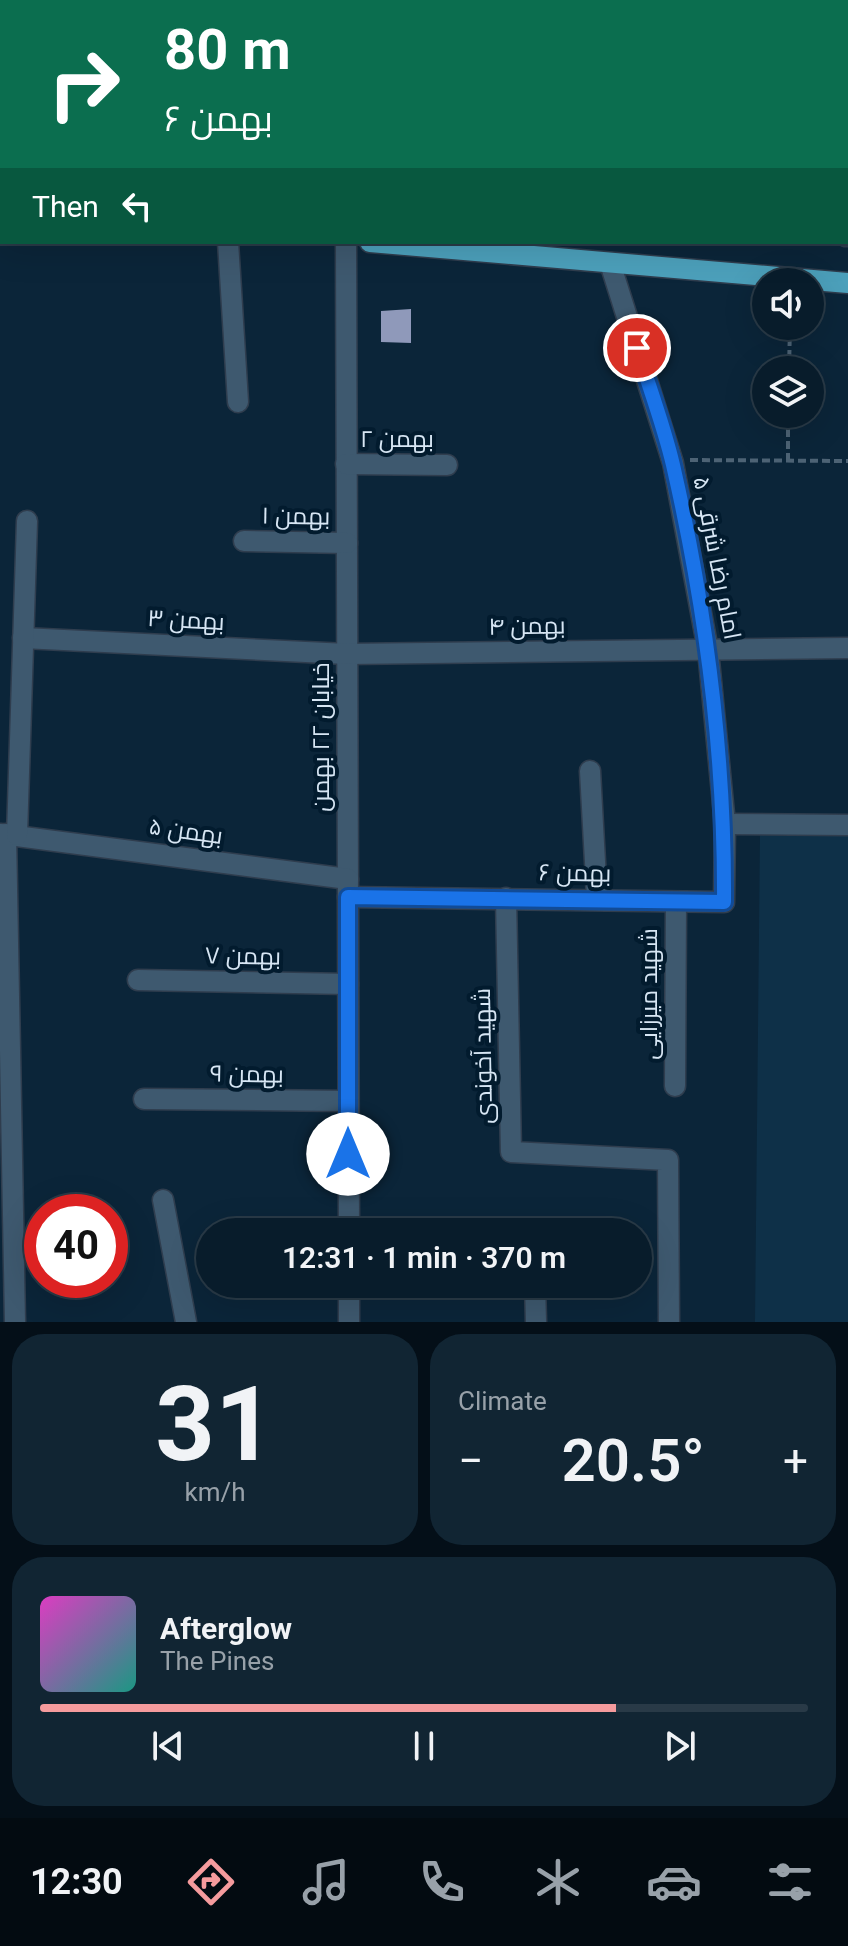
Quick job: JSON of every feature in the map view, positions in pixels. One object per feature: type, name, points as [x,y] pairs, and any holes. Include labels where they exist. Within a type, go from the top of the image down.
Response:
[{"type":"main road","points":[[393,244],[848,283]]},
{"type":"street","points":[[228,244],[238,402]]},
{"type":"street","name":"خیابان ۲۲ بهمن","points":[[346,244],[349,1218]]},
{"type":"street","name":"امام رضا شرقی ۵","points":[[610,263],[673,463],[708,650],[725,824]]},
{"type":"street","name":"بهمن ۲","points":[[346,464],[447,465]]},
{"type":"street","points":[[15,1322],[4,968],[8,834],[23,638],[27,521]]},
{"type":"street","name":"بهمن ۱","points":[[244,541],[347,543]]},
{"type":"street","name":"بهمن ۳","points":[[23,638],[347,654]]},
{"type":"street","name":"بهمن ۴","points":[[347,654],[848,648]]},
{"type":"street","points":[[590,771],[597,898]]},
{"type":"street","points":[[725,824],[848,825]]},
{"type":"street","name":"بهمن ۶","points":[[348,888],[506,898],[724,902],[725,824]]},
{"type":"street","name":"بهمن ۵","points":[[8,834],[348,888]]},
{"type":"street","name":"شهید آخوندی","points":[[506,898],[511,1152],[668,1160],[669,1322]]},
{"type":"street","name":"شهید میرزایی","points":[[675,1086],[676,902]]},
{"type":"street","name":"بهمن ۷","points":[[138,980],[348,984]]},
{"type":"street","name":"بهمن ۹","points":[[144,1099],[348,1101]]},
{"type":"street","points":[[163,1200],[186,1322]]},
{"type":"street","points":[[349,1298],[349,1322]]},
{"type":"street","points":[[535,1298],[536,1322]]},
{"type":"path","points":[[788,428],[788,461]]},
{"type":"path","points":[[673,463],[686,460],[848,461]]},
{"type":"shaded area","points":[[760,835],[848,836],[848,1322],[755,1322]]},
{"type":"building","points":[[411,309],[411,343],[381,342],[381,311]]},
{"type":"route","points":[[348,1154],[348,897],[724,902],[725,824],[708,650],[673,463],[637,348]]}]
